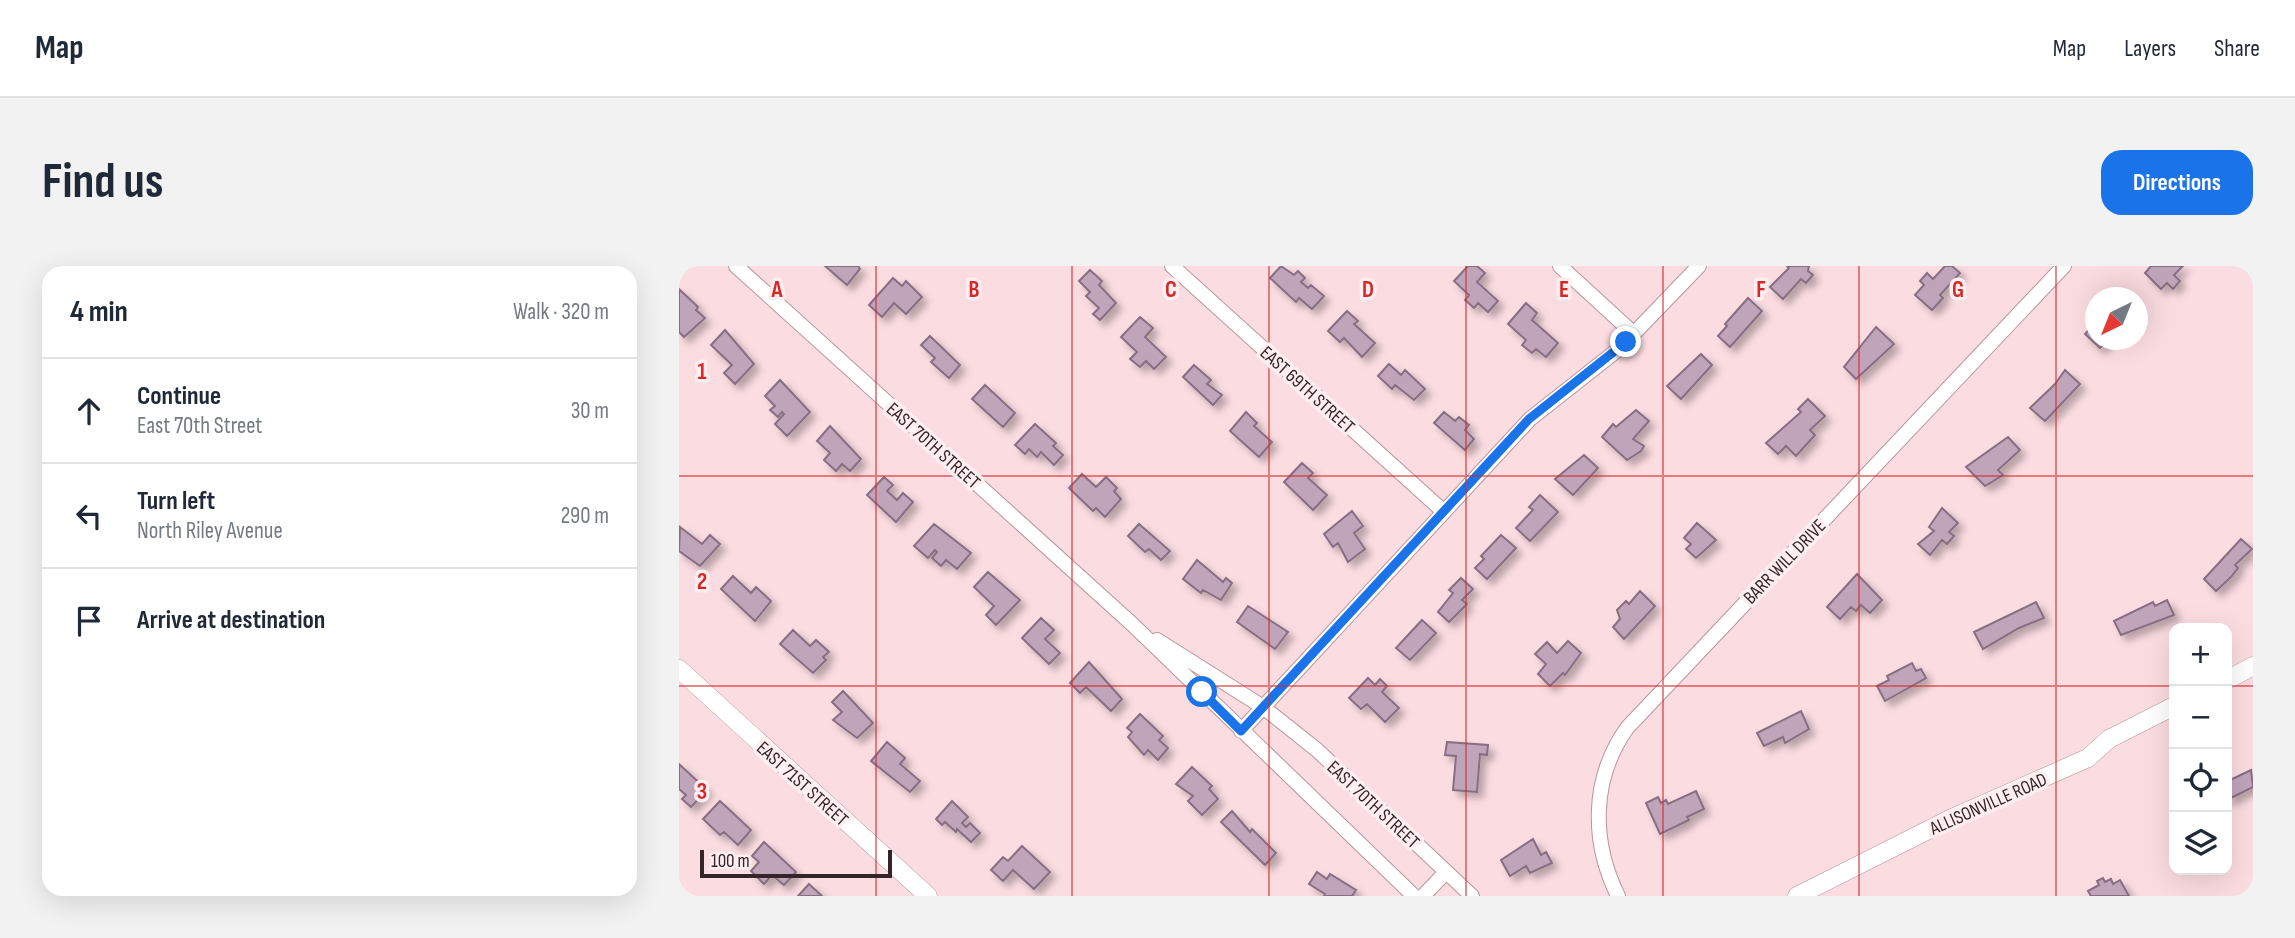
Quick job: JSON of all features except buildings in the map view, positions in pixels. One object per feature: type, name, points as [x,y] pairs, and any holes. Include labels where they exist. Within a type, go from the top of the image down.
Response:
[{"type":"main road","points":[[2232,677],[2253,666]]},
{"type":"main road","name":"EAST 71ST STREET","points":[[679,669],[928,896]]},
{"type":"main road","name":"ALLISONVILLE ROAD","points":[[1797,896],[1950,819],[2088,758],[2109,739],[2169,709]]},
{"type":"street","name":"EAST 70TH STREET","points":[[736,266],[1132,624],[1414,896]]},
{"type":"street","name":"EAST 69TH STREET","points":[[1172,266],[1444,512]]},
{"type":"street","points":[[1560,266],[1634,334]]},
{"type":"street","points":[[1241,731],[1529,419],[1634,334],[1699,266]]},
{"type":"street","name":"BARR WILL DRIVE","points":[[1618,896],[1601,852],[1598,805],[1609,759],[1627,728],[2064,266]]},
{"type":"street","name":"EAST 70TH STREET","points":[[1132,624],[1263,707],[1335,765],[1472,896]]},
{"type":"street","points":[[1423,896],[1446,872]]},
{"type":"route","points":[[1202,692],[1241,731],[1529,419],[1626,342]]}]
